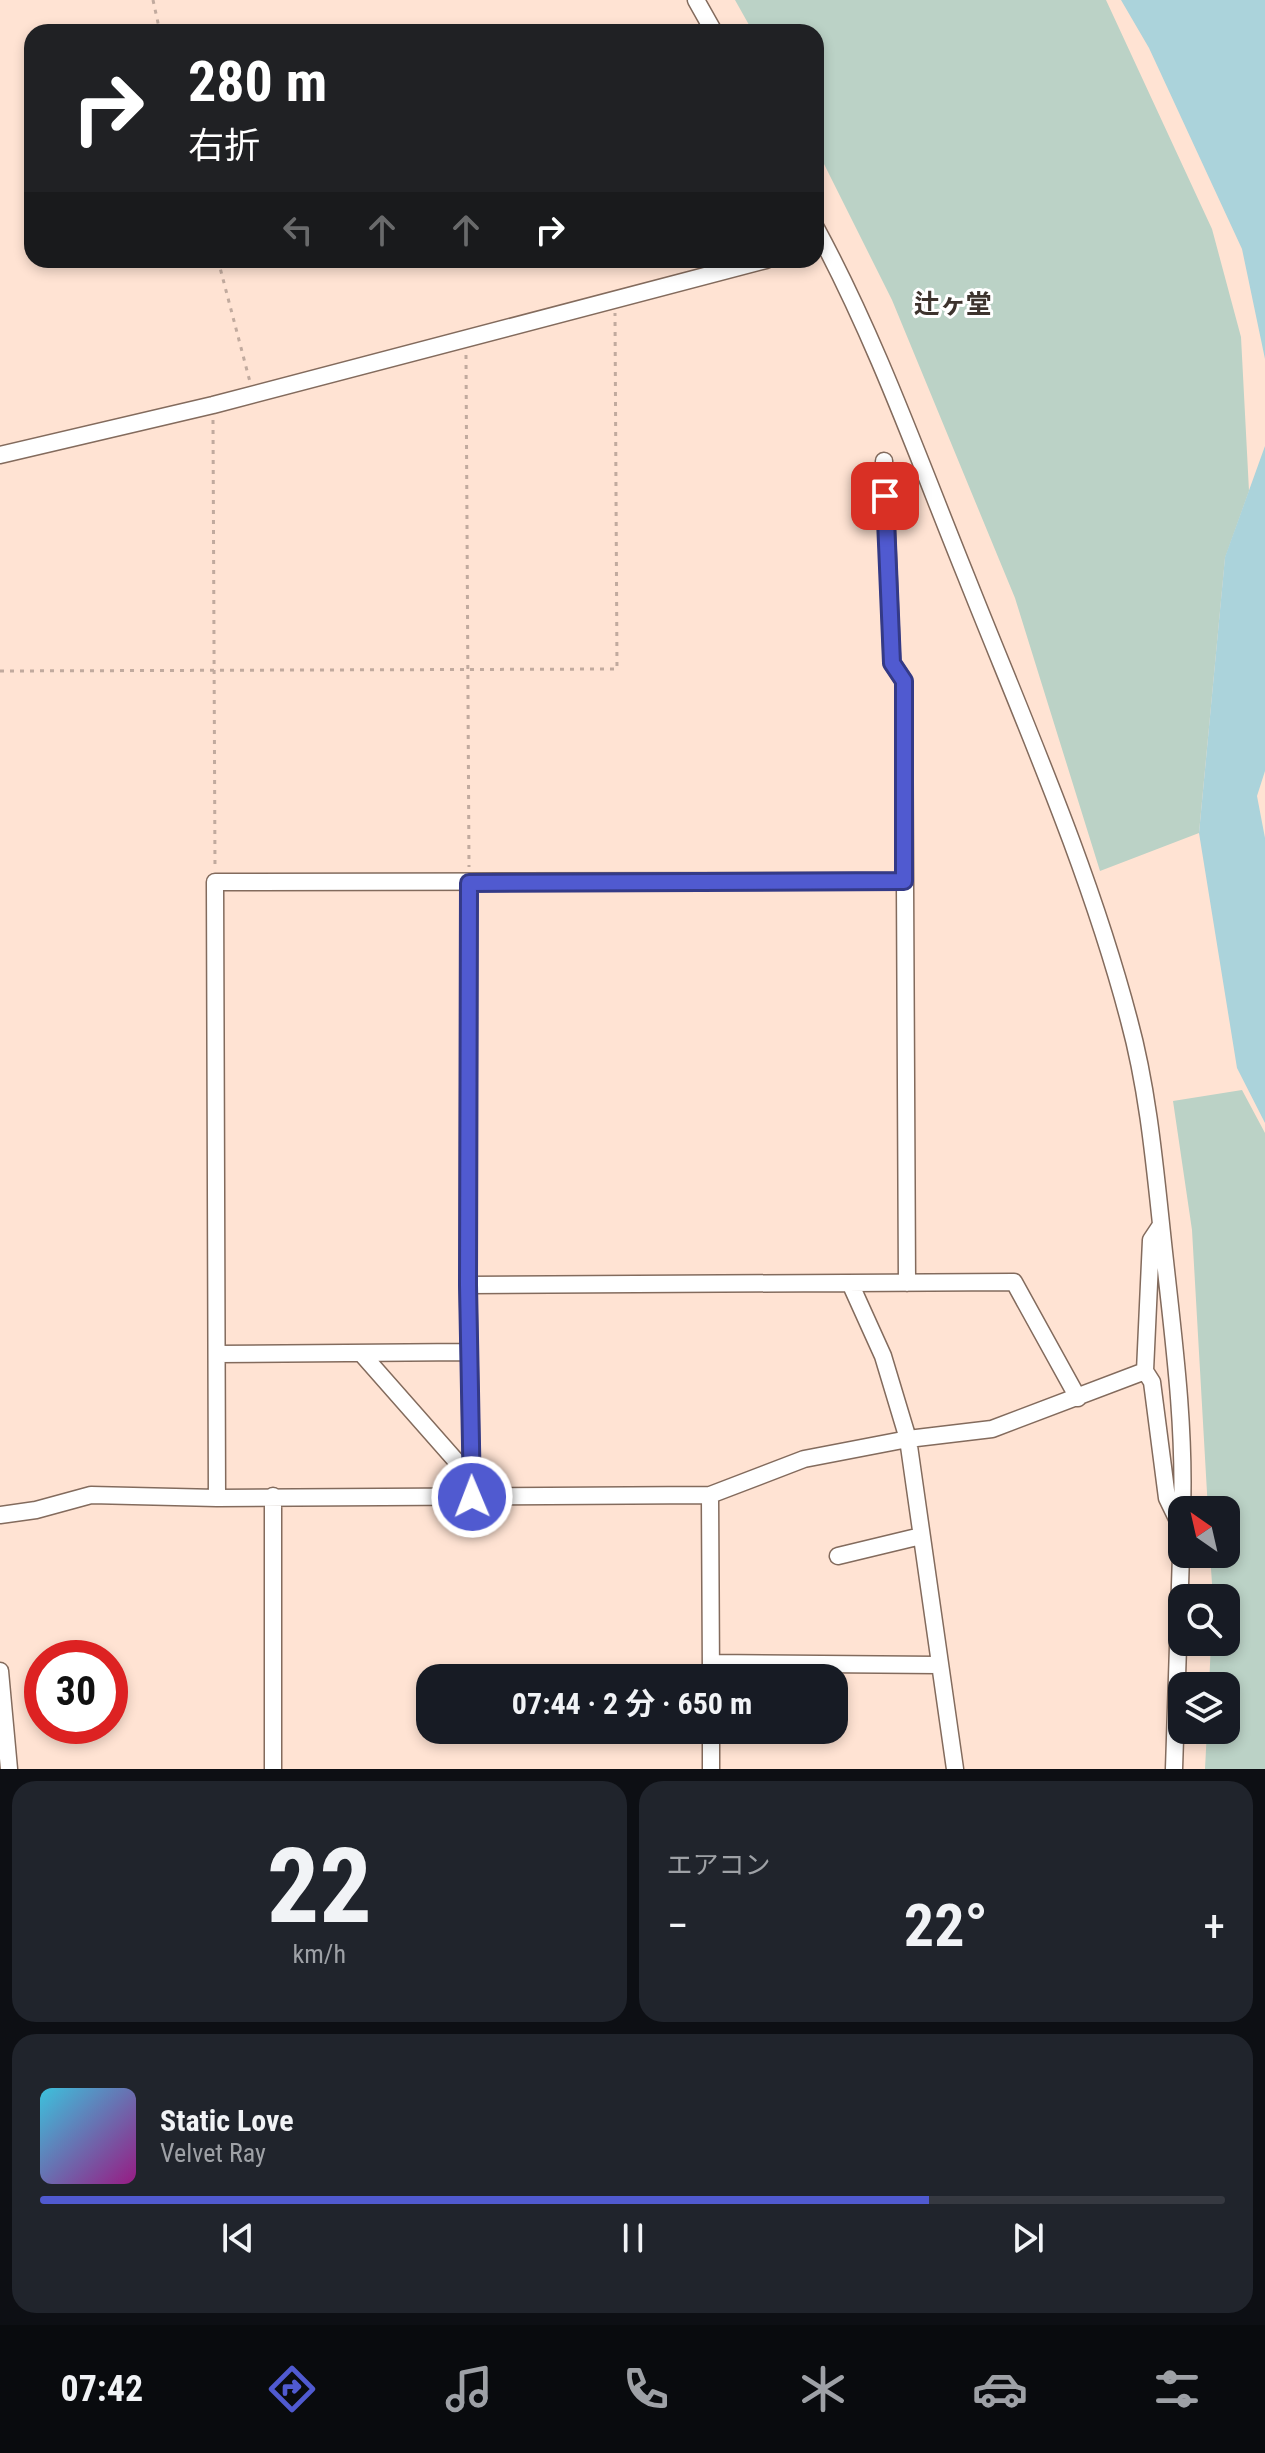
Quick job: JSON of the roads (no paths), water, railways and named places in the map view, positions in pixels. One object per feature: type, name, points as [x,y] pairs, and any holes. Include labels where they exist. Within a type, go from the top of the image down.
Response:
[{"type":"street","points":[[696,0],[710,24]]},
{"type":"street","points":[[824,253],[904,423],[1007,677],[1110,954],[1130,1024],[1161,1225],[1175,1359],[1181,1496]]},
{"type":"street","points":[[0,455],[213,405],[737,268]]},
{"type":"street","points":[[884,461],[892,663],[904,681],[907,1283]]},
{"type":"street","points":[[217,1498],[215,882],[904,881]]},
{"type":"street","points":[[469,883],[468,1285],[472,1497]]},
{"type":"street","points":[[1161,1225],[1151,1240],[1145,1371],[1152,1382],[1168,1500]]},
{"type":"street","points":[[468,1285],[1014,1282],[1078,1398]]},
{"type":"street","points":[[850,1283],[883,1356],[908,1439],[955,1769]]},
{"type":"street","points":[[217,1354],[469,1352]]},
{"type":"street","points":[[361,1353],[472,1479]]},
{"type":"street","points":[[0,1515],[36,1510],[91,1495],[217,1498],[710,1495],[804,1459],[908,1439],[992,1429],[1145,1371]]},
{"type":"street","points":[[710,1495],[711,1664]]},
{"type":"street","points":[[273,1496],[273,1769]]},
{"type":"street","points":[[838,1556],[921,1536]]},
{"type":"street","points":[[1174,1769],[1181,1568]]},
{"type":"street","points":[[848,1667],[938,1665]]},
{"type":"street","points":[[0,1671],[9,1769]]},
{"type":"street","points":[[711,1744],[711,1769]]},
{"type":"water","points":[[1121,0],[1265,0],[1265,359],[1242,249],[1149,48]]},
{"type":"water","points":[[1265,446],[1265,771],[1257,796],[1265,838],[1265,1123],[1237,1068],[1199,833],[1225,557]]},
{"type":"district","name":"辻ヶ堂","points":[[953,304]]}]
